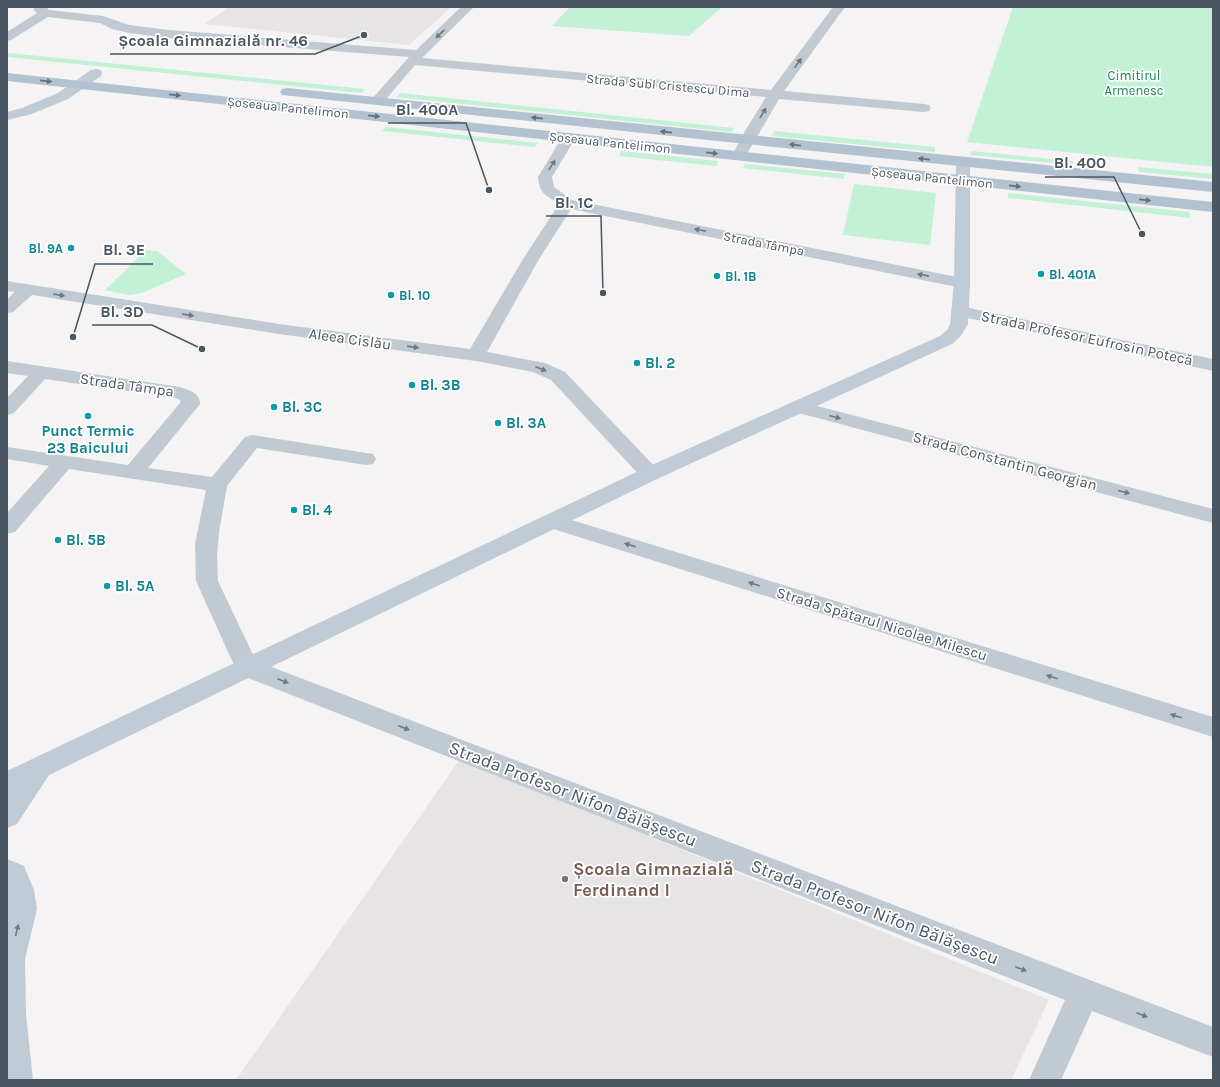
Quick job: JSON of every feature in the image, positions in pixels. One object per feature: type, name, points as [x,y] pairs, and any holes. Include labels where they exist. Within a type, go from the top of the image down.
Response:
[{"type":"main road","points":[[73,70],[112,74]]},
{"type":"main road","points":[[7,116],[27,111],[63,96],[96,73]]},
{"type":"main road","name":"Șoseaua Pantelimon","points":[[7,77],[739,156],[1213,187]]},
{"type":"main road","name":"Șoseaua Pantelimon","points":[[276,91],[746,140],[1213,207]]},
{"type":"main road","points":[[7,783],[650,474],[946,340],[954,334],[959,324],[962,283],[963,171]]},
{"type":"main road","points":[[7,816],[42,766]]},
{"type":"main road","points":[[7,871],[14,875],[20,890],[22,909],[10,959],[10,1014],[17,1080]]},
{"type":"street","points":[[377,101],[416,58],[468,7]]},
{"type":"street","points":[[739,156],[746,140],[775,94],[839,7]]},
{"type":"street","points":[[7,37],[43,10]]},
{"type":"street","name":"Strada Subl Cristescu Dima","points":[[43,10],[103,20],[116,26],[129,29],[162,33],[924,108]]},
{"type":"street","name":"Strada Tâmpa","points":[[569,137],[545,177],[547,189],[567,203],[962,283]]},
{"type":"street","points":[[476,355],[542,239],[567,203]]},
{"type":"street","name":"Aleea Cislău","points":[[7,286],[272,328],[476,355],[538,367],[558,376],[650,474]]},
{"type":"street","points":[[7,308],[28,290]]},
{"type":"street","name":"Strada Profesor Eufrosin Potecă","points":[[960,311],[1213,365]]},
{"type":"street","name":"Strada Tâmpa","points":[[7,367],[180,393],[188,397],[191,402],[190,404],[133,472]]},
{"type":"street","points":[[7,409],[41,373]]},
{"type":"street","name":"Strada Constantin Georgian","points":[[798,407],[1213,516]]},
{"type":"street","points":[[247,667],[207,581],[205,550],[217,485],[252,441],[366,459]]},
{"type":"street","points":[[7,453],[217,485]]},
{"type":"street","points":[[7,527],[64,462]]},
{"type":"street","name":"Strada Spătarul Nicolae Milescu","points":[[552,521],[1213,727]]},
{"type":"street","name":"Strada Profesor Nifon Bălășescu","points":[[247,667],[1213,1042]]},
{"type":"street","points":[[1045,1080],[1084,993]]},
{"type":"shaded area","points":[[229,7],[451,7],[409,45],[205,24]]},
{"type":"shaded area","name":"Școala Gimnazială Ferdinand I","points":[[460,759],[1049,1000],[1011,1080],[236,1080]]},
{"type":"green space","points":[[570,7],[722,7],[689,36],[552,26]]},
{"type":"green space","name":"Cimitirul Armenesc","points":[[1013,7],[1213,7],[1213,167],[967,142]]},
{"type":"green space","points":[[9,53],[365,89],[362,93],[7,57]]},
{"type":"green space","points":[[400,93],[734,128],[732,132],[396,97]]},
{"type":"green space","points":[[386,127],[538,143],[534,147],[382,131]]},
{"type":"green space","points":[[774,131],[935,147],[935,152],[772,136]]},
{"type":"green space","points":[[621,151],[718,161],[716,166],[619,156]]},
{"type":"green space","points":[[971,151],[1073,161],[1073,165],[971,155]]},
{"type":"green space","points":[[745,164],[845,174],[844,179],[743,168]]},
{"type":"green space","points":[[1138,167],[1213,174],[1213,179],[1139,172]]},
{"type":"green space","points":[[854,184],[936,193],[930,245],[843,235]]},
{"type":"green space","points":[[1008,193],[1189,212],[1191,218],[1008,198]]},
{"type":"green space","points":[[146,250],[157,251],[186,274],[142,293],[128,295],[105,290]]},
{"type":"place","name":"Școala Gimnazială nr. 46","points":[[364,35]]},
{"type":"place","name":"Bl. 400A","points":[[489,190]]},
{"type":"place","name":"Bl. 400","points":[[1142,234]]},
{"type":"place","name":"Bl. 9A","points":[[71,248]]},
{"type":"place","name":"Bl. 401A","points":[[1041,274]]},
{"type":"place","name":"Bl. 1B","points":[[717,276]]},
{"type":"place","name":"Bl. 1C","points":[[603,293]]},
{"type":"place","name":"Bl. 10","points":[[391,295]]},
{"type":"place","name":"Bl. 3E","points":[[73,337]]},
{"type":"place","name":"Bl. 3D","points":[[202,349]]},
{"type":"place","name":"Bl. 2","points":[[637,363]]},
{"type":"place","name":"Bl. 3B","points":[[412,385]]},
{"type":"place","name":"Bl. 3C","points":[[274,407]]},
{"type":"place","name":"Punct Termic 23 Baicului","points":[[88,416]]},
{"type":"place","name":"Bl. 3A","points":[[498,423]]},
{"type":"place","name":"Bl. 4","points":[[294,510]]},
{"type":"place","name":"Bl. 5B","points":[[58,540]]},
{"type":"place","name":"Bl. 5A","points":[[107,586]]},
{"type":"place","name":"Școala Gimnazială Ferdinand I","points":[[565,879]]}]
